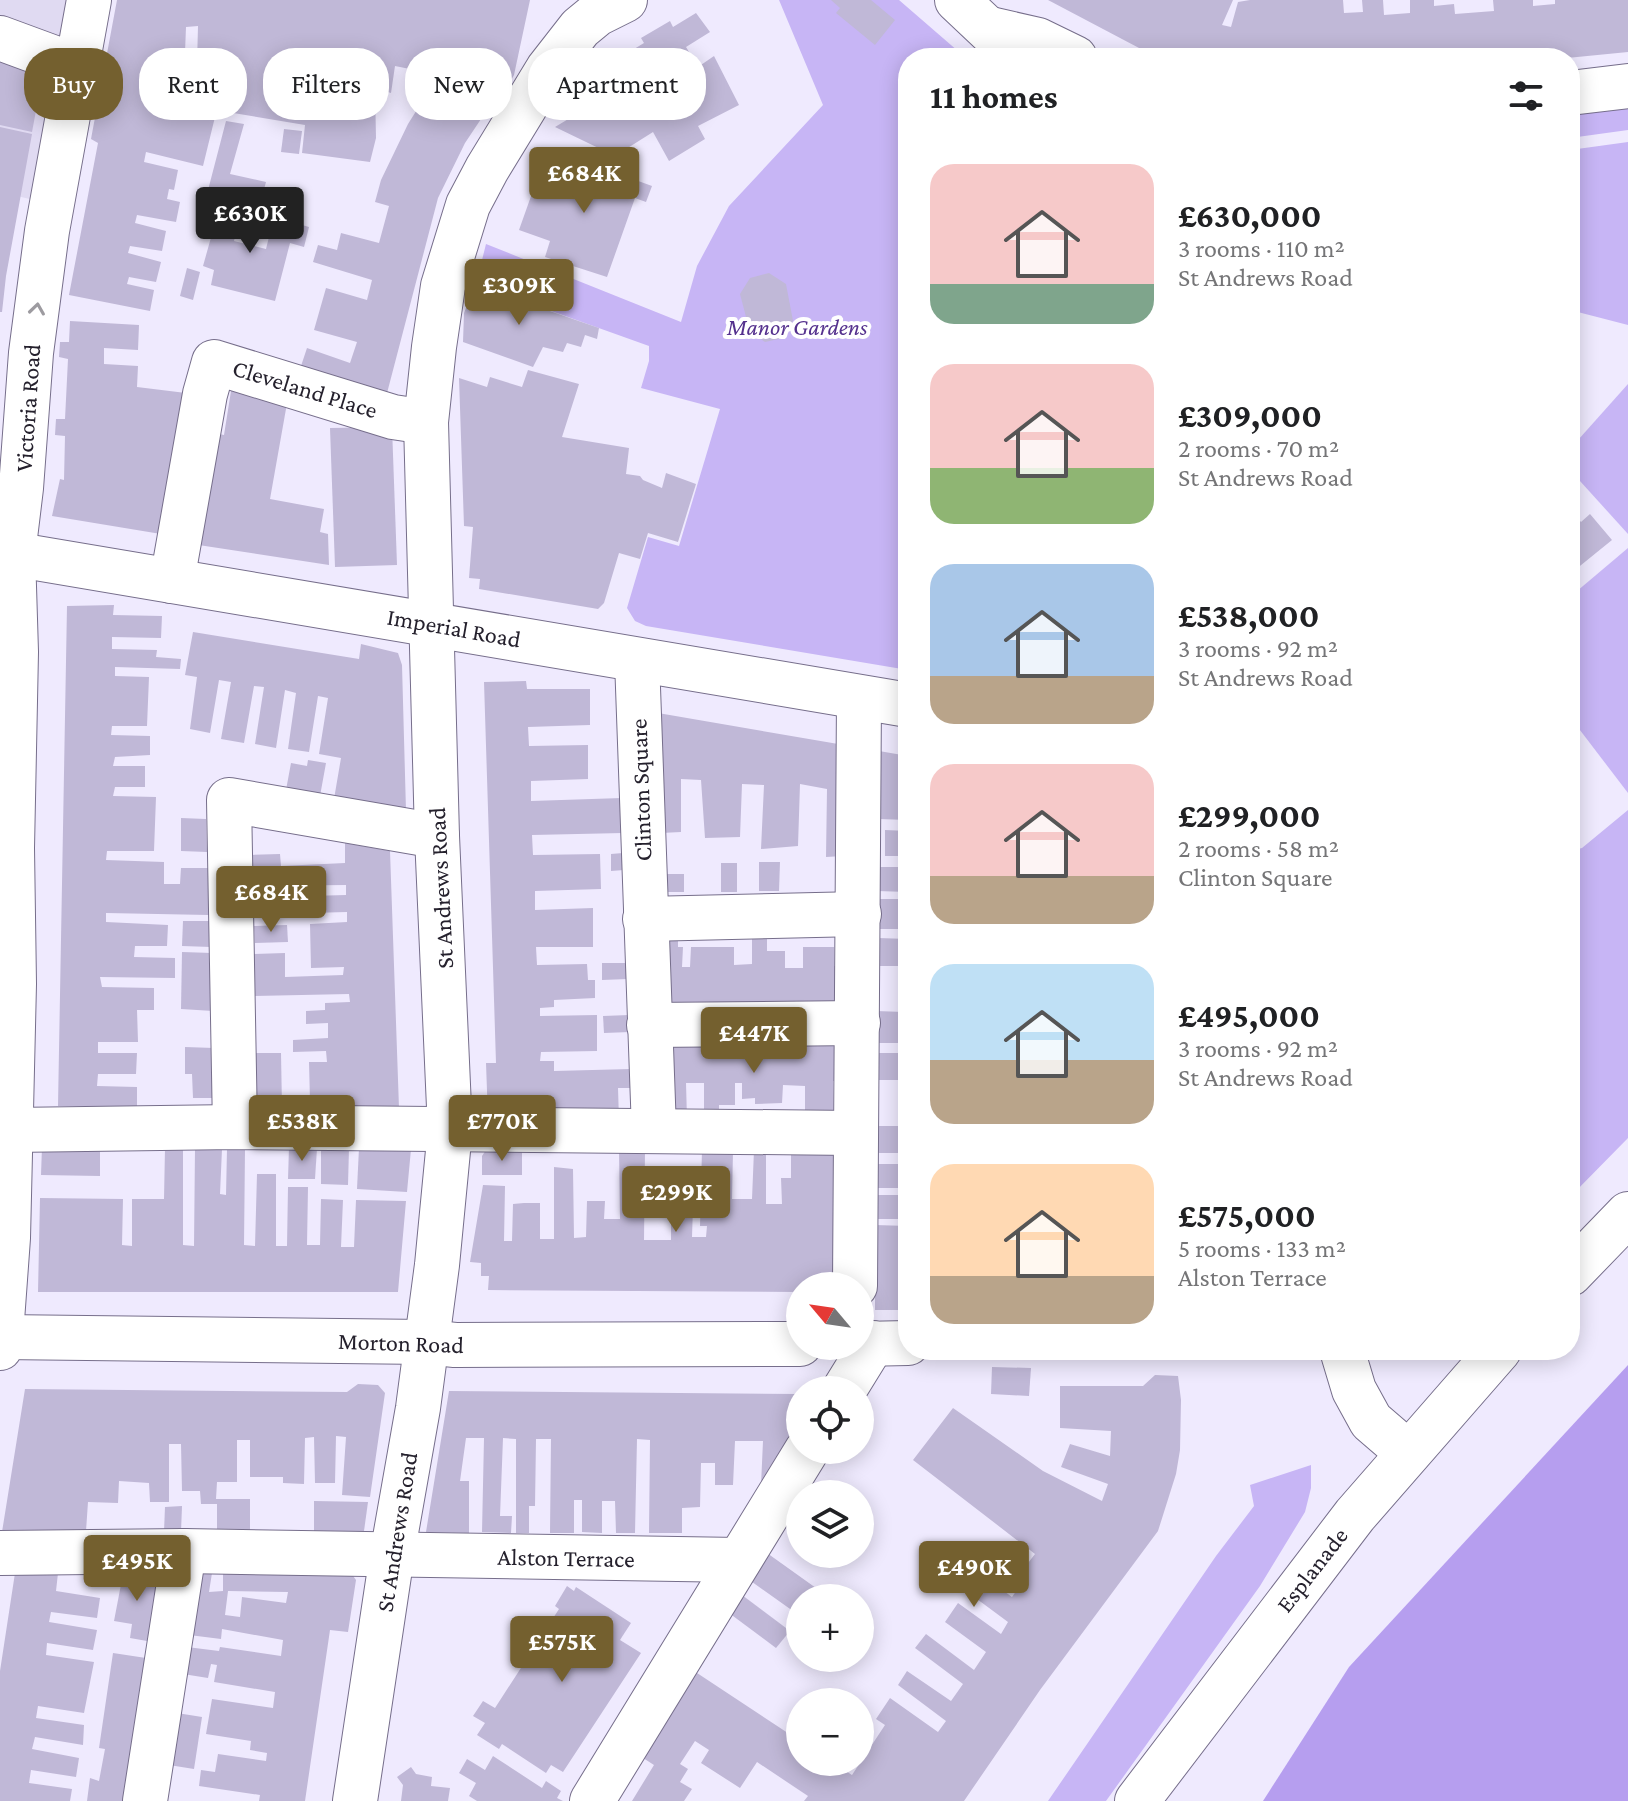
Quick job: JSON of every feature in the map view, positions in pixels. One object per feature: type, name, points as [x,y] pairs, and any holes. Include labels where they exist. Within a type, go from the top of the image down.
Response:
[{"type":"street","name":"Victoria Road","points":[[80,48],[89,0]]},
{"type":"street","points":[[957,0],[1004,44],[1038,40],[1054,48]]},
{"type":"street","name":"St Andrews Road","points":[[355,1801],[392,1555],[418,1408],[437,1265],[450,1130],[437,836],[426,422],[443,286],[468,205],[487,169],[548,69],[602,5]]},
{"type":"street","points":[[0,38],[27,48]]},
{"type":"street","points":[[1580,92],[1628,86]]},
{"type":"street","name":"Victoria Road","points":[[1,1343],[11,1130],[16,652],[7,553],[21,488],[31,353],[47,231],[67,120]]},
{"type":"street","name":"Cleveland Place","points":[[172,581],[205,394],[214,362],[393,417],[426,422]]},
{"type":"street","name":"Imperial Road","points":[[7,553],[898,704]]},
{"type":"street","name":"Clinton Square","points":[[637,660],[654,1130]]},
{"type":"street","points":[[855,1272],[859,699]]},
{"type":"street","points":[[235,1127],[229,800],[437,836]]},
{"type":"street","points":[[645,919],[859,914]]},
{"type":"street","points":[[649,1025],[858,1023]]},
{"type":"street","points":[[11,1130],[235,1127],[854,1133]]},
{"type":"street","points":[[1580,1264],[1628,1214]]},
{"type":"street","name":"Morton Road","points":[[1,1343],[786,1344]]},
{"type":"street","points":[[855,1376],[880,1343]]},
{"type":"street","points":[[1345,1360],[1354,1390],[1371,1421],[1407,1452]]},
{"type":"street","name":"Esplanade","points":[[1137,1801],[1335,1540],[1407,1452],[1490,1360]]},
{"type":"street","points":[[592,1801],[798,1464]]},
{"type":"street","points":[[145,1801],[184,1551]]},
{"type":"street","name":"Alston Terrace","points":[[0,1553],[184,1551],[739,1560]]},
{"type":"shaded area","points":[[0,0],[71,0],[62,48],[24,48],[24,120],[49,120],[34,200],[0,192]]},
{"type":"shaded area","points":[[1628,1365],[1628,1801],[1263,1801],[1349,1667]]},
{"type":"green space","name":"Manor Gardens","points":[[779,0],[899,0],[954,48],[898,48],[898,668],[646,626],[635,621],[627,608],[648,537],[679,546],[720,409],[641,388],[649,361],[649,346],[476,284],[486,244],[681,322],[697,266],[729,206],[823,105]]},
{"type":"green space","points":[[1628,107],[1628,130],[1580,137],[1580,111]]},
{"type":"green space","points":[[1628,142],[1628,325],[1580,313],[1580,149]]},
{"type":"green space","points":[[1628,384],[1628,534],[1580,481],[1580,438]]},
{"type":"green space","points":[[1628,548],[1628,793],[1580,730],[1580,589]]},
{"type":"green space","points":[[1628,810],[1628,1138],[1580,1187],[1580,848]]},
{"type":"green space","points":[[1311,1465],[1311,1488],[1305,1512],[1260,1586],[1106,1801],[1048,1801],[1216,1556],[1254,1506],[1250,1485]]},
{"type":"building","points":[[117,0],[530,0],[512,79],[512,48],[405,48],[405,68],[395,66],[391,93],[389,48],[263,48],[263,118],[247,115],[247,48],[197,48],[198,26],[186,27],[185,48],[139,48],[139,120],[214,120],[203,166],[146,152],[144,162],[178,170],[174,190],[169,189],[167,199],[180,202],[176,222],[137,215],[135,223],[166,231],[162,251],[130,246],[128,253],[161,262],[156,282],[129,277],[127,284],[154,290],[150,311],[69,295],[98,143],[91,139],[95,120],[123,120],[123,48],[108,48]]},
{"type":"building","points":[[831,0],[871,0],[895,20],[875,45],[836,13],[840,8]]},
{"type":"building","points":[[1048,0],[1233,0],[1222,25],[1231,27],[1238,2],[1250,0],[1343,0],[1344,13],[1363,12],[1362,0],[1383,0],[1384,15],[1410,13],[1410,0],[1434,0],[1434,6],[1454,4],[1455,14],[1494,11],[1493,0],[1533,0],[1533,6],[1555,4],[1555,0],[1628,0],[1628,52],[1580,57],[1580,48],[1139,48]]},
{"type":"building","points":[[696,13],[710,32],[687,48],[636,48],[644,43],[641,38],[670,21],[673,27]]},
{"type":"building","points":[[714,56],[739,105],[698,126],[705,139],[669,161],[653,132],[615,156],[555,127],[567,120],[706,120],[706,62]]},
{"type":"building","points":[[0,58],[24,67],[24,120],[34,120],[32,132],[0,125]]},
{"type":"building","points":[[275,120],[376,120],[376,138],[370,162],[302,153],[305,125]]},
{"type":"building","points":[[411,120],[480,120],[465,143],[438,198],[386,397],[300,369],[307,348],[350,363],[357,342],[314,330],[326,288],[367,300],[372,280],[313,262],[318,245],[337,250],[341,233],[379,243],[389,206],[375,202],[381,180]]},
{"type":"building","points":[[226,121],[244,124],[230,174],[266,182],[259,208],[207,194]]},
{"type":"building","points":[[0,127],[32,134],[2,312],[0,312]]},
{"type":"building","points":[[284,129],[302,131],[299,154],[281,152]]},
{"type":"building","points":[[605,156],[634,170],[630,178],[652,186],[646,202],[635,198],[607,277],[545,257],[550,241],[519,230],[541,168],[593,185]]},
{"type":"building","points":[[221,202],[242,208],[234,241],[266,249],[274,217],[309,227],[304,247],[290,243],[275,301],[211,285],[214,270],[203,266]]},
{"type":"building","points":[[187,268],[200,272],[193,300],[180,296]]},
{"type":"building","points":[[769,273],[786,284],[793,321],[783,338],[765,342],[750,332],[740,294],[750,278]]},
{"type":"building","points":[[475,285],[599,328],[597,339],[585,335],[581,347],[567,343],[563,352],[543,347],[533,367],[463,342],[464,313]]},
{"type":"building","points":[[70,321],[139,325],[138,350],[104,348],[104,364],[138,366],[137,387],[194,394],[173,536],[52,516],[60,479],[64,480],[65,436],[55,435],[56,419],[65,419],[68,359],[59,357],[60,342],[69,342]]},
{"type":"building","points":[[528,370],[579,384],[562,437],[629,448],[626,474],[640,476],[662,488],[666,473],[696,484],[678,542],[648,533],[640,559],[619,553],[604,603],[598,609],[479,589],[480,579],[469,578],[473,527],[464,526],[459,378],[487,387],[490,377],[522,387]]},
{"type":"building","points":[[231,391],[289,392],[270,499],[324,509],[320,532],[328,534],[329,565],[192,544],[210,432],[224,435]]},
{"type":"building","points":[[392,427],[397,565],[335,567],[330,428]]},
{"type":"building","points":[[1590,514],[1612,540],[1580,566],[1580,521]]},
{"type":"building","points":[[114,605],[113,615],[162,616],[161,638],[112,637],[112,649],[157,650],[156,657],[181,659],[180,669],[115,667],[115,676],[149,677],[147,726],[112,726],[111,735],[150,736],[150,755],[115,757],[113,766],[145,766],[145,787],[115,787],[113,796],[156,797],[154,851],[107,851],[106,860],[164,862],[164,884],[180,884],[181,868],[208,868],[209,915],[106,913],[106,922],[168,925],[167,946],[135,946],[134,957],[175,958],[175,978],[100,977],[102,987],[154,988],[154,1010],[137,1010],[138,1042],[98,1042],[98,1053],[137,1053],[136,1074],[98,1074],[97,1086],[137,1087],[137,1106],[58,1106],[67,606]]},
{"type":"building","points":[[193,632],[359,659],[361,644],[398,653],[402,665],[406,811],[334,799],[341,758],[319,754],[328,698],[318,696],[309,752],[288,749],[296,693],[285,690],[276,748],[255,744],[264,687],[254,686],[244,743],[221,739],[231,682],[219,680],[210,733],[190,729],[197,677],[185,675]]},
{"type":"building","points":[[526,681],[527,689],[590,689],[590,725],[528,727],[529,746],[588,745],[588,779],[531,781],[531,801],[622,798],[623,833],[532,835],[533,855],[600,854],[601,889],[535,891],[535,910],[593,908],[593,947],[536,947],[537,965],[587,964],[588,980],[595,980],[595,998],[554,1000],[554,1007],[540,1008],[540,1016],[597,1015],[597,1051],[541,1052],[540,1061],[554,1061],[554,1071],[631,1069],[632,1088],[618,1088],[619,1120],[488,1119],[486,1063],[496,1063],[484,682]]},
{"type":"building","points":[[658,713],[844,745],[843,856],[826,857],[827,789],[800,784],[798,846],[761,849],[764,785],[742,784],[740,837],[705,838],[701,780],[681,779],[681,832],[661,833]]},
{"type":"building","points":[[879,751],[898,754],[898,820],[878,819]]},
{"type":"building","points":[[308,760],[326,763],[320,796],[286,790],[291,763],[307,766]]},
{"type":"building","points":[[181,818],[206,819],[207,852],[181,851]]},
{"type":"building","points":[[885,830],[898,831],[898,856],[885,856]]},
{"type":"building","points":[[345,843],[390,851],[399,1108],[353,1109],[353,1099],[310,1101],[309,1062],[327,1062],[326,1051],[293,1052],[293,1040],[328,1038],[328,1023],[306,1024],[306,1011],[325,1010],[325,1003],[350,1002],[349,994],[252,996],[251,954],[285,953],[285,977],[343,975],[344,967],[311,968],[310,924],[347,922],[347,912],[310,913],[310,896],[346,895],[346,885],[249,886],[249,855],[280,854],[281,866],[345,863]]},
{"type":"building","points":[[623,853],[624,870],[611,871],[611,854]]},
{"type":"building","points":[[759,862],[780,862],[779,891],[759,891]]},
{"type":"building","points":[[721,863],[737,863],[737,892],[721,892]]},
{"type":"building","points":[[877,867],[898,867],[898,892],[877,891]]},
{"type":"building","points":[[663,874],[684,874],[684,892],[663,892]]},
{"type":"building","points":[[280,899],[280,913],[256,914],[255,901]]},
{"type":"building","points":[[878,899],[898,899],[898,929],[877,929]]},
{"type":"building","points":[[183,921],[209,921],[211,947],[182,946]]},
{"type":"building","points":[[287,925],[288,942],[255,943],[254,926]]},
{"type":"building","points":[[752,931],[767,932],[767,951],[785,951],[785,968],[803,968],[803,947],[834,947],[834,966],[843,966],[842,1004],[667,1005],[665,932],[678,932],[678,947],[683,947],[682,967],[690,967],[691,947],[734,947],[734,965],[752,964]]},
{"type":"building","points":[[878,938],[898,939],[898,966],[877,966]]},
{"type":"building","points":[[182,952],[212,953],[213,1011],[181,1009]]},
{"type":"building","points":[[602,963],[628,963],[628,979],[602,980]]},
{"type":"building","points":[[876,1011],[898,1012],[898,1043],[876,1043]]},
{"type":"building","points":[[629,1015],[630,1032],[604,1033],[603,1016]]},
{"type":"building","points":[[668,1045],[842,1045],[842,1081],[833,1081],[833,1110],[819,1110],[819,1119],[805,1119],[805,1086],[783,1085],[782,1103],[755,1104],[755,1098],[742,1099],[742,1083],[735,1083],[735,1105],[719,1105],[719,1119],[704,1119],[704,1083],[686,1083],[687,1119],[671,1119]]},
{"type":"building","points":[[185,1047],[214,1048],[216,1098],[193,1098],[192,1074],[185,1074]]},
{"type":"building","points":[[256,1053],[281,1053],[282,1108],[257,1109]]},
{"type":"building","points":[[877,1053],[898,1053],[898,1080],[876,1080]]},
{"type":"building","points":[[876,1126],[898,1126],[898,1153],[876,1153]]},
{"type":"building","points":[[42,1147],[100,1147],[100,1176],[41,1175]]},
{"type":"building","points":[[165,1148],[183,1148],[183,1245],[194,1246],[195,1148],[222,1149],[220,1194],[226,1195],[227,1149],[245,1149],[244,1245],[255,1246],[257,1174],[276,1174],[276,1246],[287,1246],[288,1187],[308,1187],[307,1245],[320,1245],[321,1199],[343,1200],[341,1247],[354,1247],[356,1200],[406,1201],[398,1292],[38,1292],[40,1198],[123,1199],[122,1245],[132,1246],[132,1199],[164,1199]]},
{"type":"building","points":[[289,1148],[317,1148],[315,1179],[288,1179]]},
{"type":"building","points":[[321,1148],[349,1148],[348,1185],[321,1184]]},
{"type":"building","points":[[359,1148],[411,1149],[407,1192],[357,1189]]},
{"type":"building","points":[[486,1150],[522,1151],[522,1175],[482,1175],[482,1156]]},
{"type":"building","points":[[619,1150],[645,1151],[644,1240],[671,1240],[671,1198],[681,1198],[681,1176],[694,1176],[692,1237],[706,1237],[707,1226],[700,1226],[702,1150],[733,1151],[732,1199],[752,1199],[754,1150],[766,1150],[766,1204],[782,1204],[781,1178],[791,1178],[791,1151],[843,1150],[841,1272],[786,1272],[786,1292],[488,1290],[489,1276],[481,1276],[481,1263],[470,1262],[483,1185],[505,1186],[504,1241],[512,1241],[513,1204],[524,1203],[540,1203],[540,1239],[554,1239],[554,1167],[573,1169],[574,1238],[586,1237],[587,1201],[605,1201],[604,1219],[620,1219]]},
{"type":"building","points":[[876,1164],[898,1164],[898,1188],[876,1188]]},
{"type":"building","points":[[876,1195],[898,1195],[898,1219],[876,1219]]},
{"type":"building","points":[[875,1225],[898,1226],[898,1310],[875,1310]]},
{"type":"building","points":[[992,1367],[1031,1368],[1029,1396],[991,1394]]},
{"type":"building","points":[[1155,1375],[1178,1376],[1180,1450],[1176,1474],[1158,1531],[1040,1690],[964,1801],[804,1801],[808,1796],[757,1762],[740,1788],[701,1763],[709,1750],[695,1741],[680,1764],[688,1769],[680,1782],[692,1789],[684,1801],[632,1801],[654,1765],[640,1756],[694,1671],[786,1732],[786,1776],[874,1776],[874,1742],[885,1725],[876,1719],[890,1698],[938,1732],[946,1721],[898,1685],[907,1671],[951,1701],[963,1684],[915,1648],[926,1634],[974,1670],[986,1652],[945,1622],[958,1603],[1001,1634],[1008,1622],[954,1582],[967,1564],[1012,1597],[1019,1587],[984,1561],[995,1546],[1025,1567],[1035,1554],[913,1460],[953,1408],[1043,1471],[1102,1501],[1108,1484],[1061,1467],[1070,1444],[1110,1456],[1111,1431],[1060,1428],[1060,1386],[1143,1386]]},
{"type":"building","points":[[358,1384],[378,1385],[385,1393],[370,1497],[342,1495],[346,1437],[336,1436],[335,1483],[315,1483],[314,1437],[305,1438],[304,1484],[283,1483],[283,1477],[250,1477],[250,1440],[237,1440],[237,1482],[217,1482],[216,1499],[250,1499],[250,1530],[217,1532],[217,1504],[201,1504],[200,1491],[182,1491],[181,1444],[169,1444],[169,1502],[150,1502],[149,1483],[119,1481],[118,1503],[88,1502],[86,1531],[2,1532],[25,1389],[347,1392]]},
{"type":"building","points":[[449,1391],[786,1394],[786,1457],[761,1485],[763,1441],[735,1441],[733,1485],[715,1485],[715,1463],[701,1463],[700,1507],[682,1508],[682,1533],[649,1533],[650,1440],[637,1439],[635,1533],[616,1533],[615,1501],[602,1501],[602,1533],[582,1532],[582,1500],[574,1500],[574,1533],[550,1533],[551,1439],[536,1439],[535,1506],[529,1506],[529,1533],[516,1533],[516,1439],[503,1438],[500,1516],[512,1516],[511,1533],[482,1532],[484,1438],[466,1438],[460,1481],[469,1481],[469,1533],[426,1532]]},
{"type":"building","points":[[314,1501],[368,1502],[364,1531],[314,1532]]},
{"type":"building","points":[[182,1506],[181,1532],[164,1532],[165,1507]]},
{"type":"building","points":[[767,1553],[810,1584],[786,1584],[786,1606],[748,1579]]},
{"type":"building","points":[[15,1573],[58,1573],[56,1591],[100,1598],[97,1618],[51,1612],[49,1622],[97,1630],[93,1650],[47,1643],[46,1655],[94,1662],[84,1713],[38,1706],[36,1718],[84,1725],[83,1745],[35,1737],[32,1749],[79,1758],[76,1777],[31,1770],[29,1783],[72,1789],[70,1801],[0,1801],[0,1671]]},
{"type":"building","points":[[199,1573],[212,1573],[209,1592],[223,1591],[223,1573],[351,1573],[356,1580],[348,1632],[330,1630],[305,1801],[259,1801],[260,1795],[199,1786],[201,1770],[215,1772],[218,1754],[266,1761],[267,1753],[250,1750],[251,1741],[206,1734],[212,1699],[273,1708],[275,1692],[214,1682],[217,1665],[211,1664],[208,1678],[183,1674],[187,1647],[219,1651],[220,1647],[281,1656],[283,1640],[222,1629],[221,1639],[189,1635]],"holes":[[[228,1591],[288,1592],[286,1603],[242,1597],[240,1617],[225,1615]]]},
{"type":"building","points":[[123,1574],[159,1575],[147,1641],[130,1638],[132,1624],[114,1621]]},
{"type":"building","points":[[567,1586],[574,1591],[576,1587],[631,1623],[620,1640],[641,1653],[563,1772],[551,1765],[546,1773],[502,1744],[499,1749],[477,1735],[485,1723],[473,1716],[483,1701],[495,1708],[559,1609],[555,1606]]},
{"type":"building","points":[[742,1595],[786,1628],[786,1636],[776,1648],[729,1613]]},
{"type":"building","points":[[113,1653],[146,1658],[124,1801],[87,1801],[90,1778],[99,1781],[105,1749],[99,1748]]},
{"type":"building","points":[[177,1713],[202,1717],[194,1769],[169,1765]]},
{"type":"building","points":[[493,1756],[542,1788],[546,1781],[561,1791],[557,1798],[563,1801],[477,1801],[469,1796],[476,1783],[459,1773],[467,1759],[485,1770]]},
{"type":"building","points":[[411,1767],[416,1774],[432,1777],[431,1786],[450,1788],[448,1801],[401,1801],[403,1785],[397,1777]]}]
